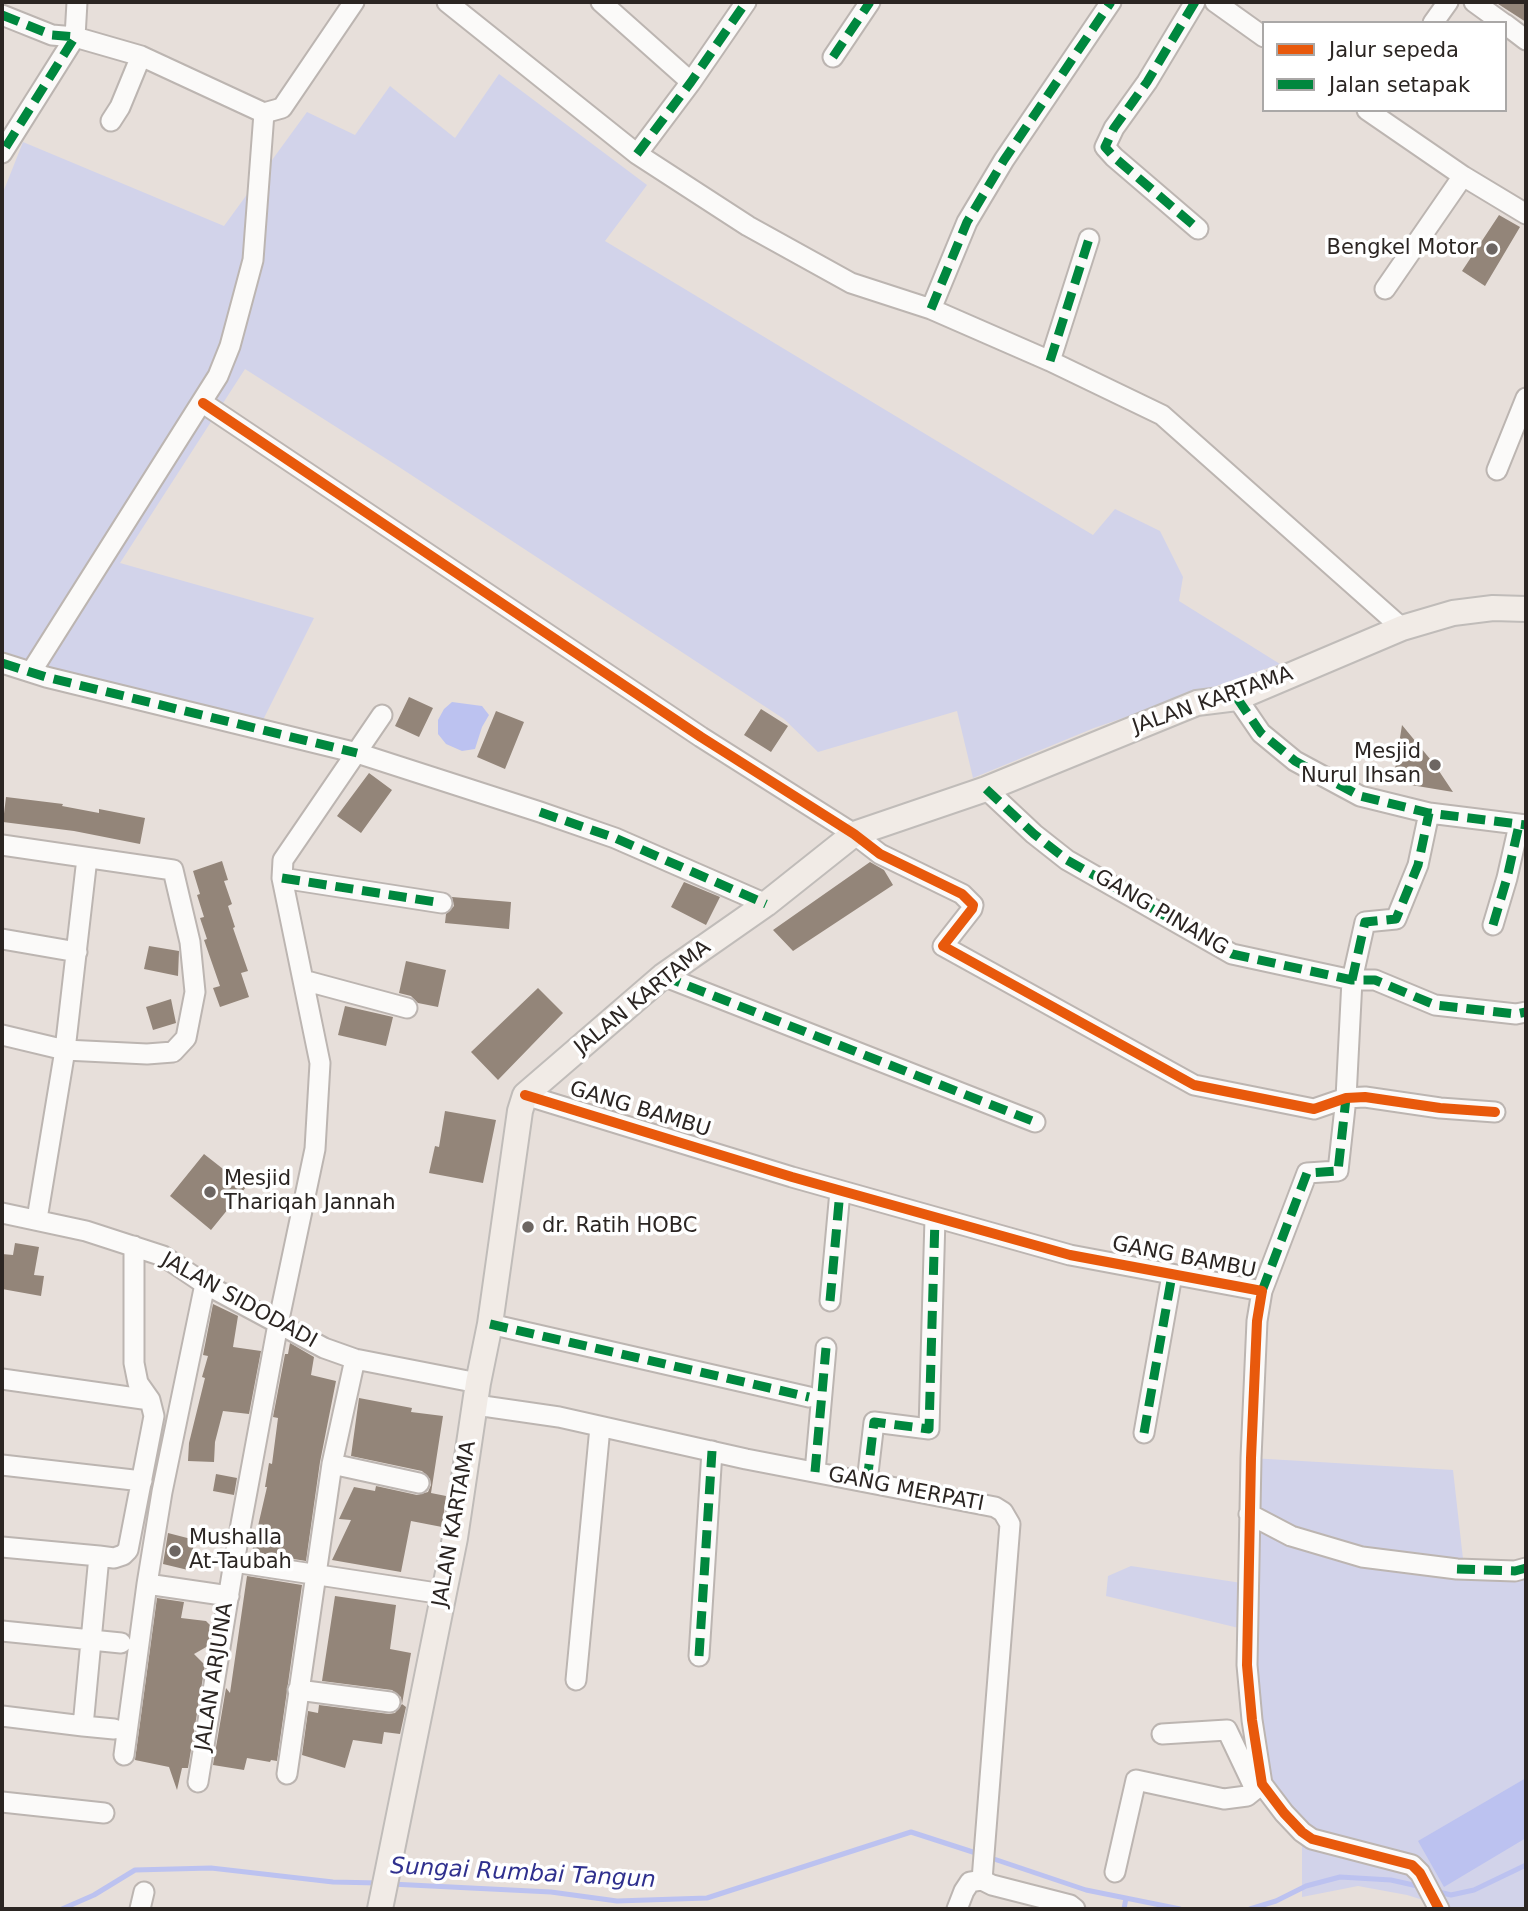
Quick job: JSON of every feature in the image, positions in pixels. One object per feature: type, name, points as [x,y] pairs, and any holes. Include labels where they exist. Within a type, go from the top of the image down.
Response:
[{"type":"main road","name":"JALAN KARTAMA","points":[[380,1909],[417,1734],[465,1479],[520,1111],[525,1095],[663,976],[766,904],[854,834],[986,789],[1197,704],[1237,698],[1402,628],[1453,613],[1493,608],[1526,609]]},
{"type":"street","points":[[2,153],[75,37],[78,2]]},
{"type":"street","points":[[2,15],[52,35],[75,37],[141,56],[264,113],[282,108],[354,2]]},
{"type":"street","points":[[447,2],[637,154],[748,226],[851,283],[931,309],[1050,361],[1162,415],[1402,628]]},
{"type":"street","points":[[601,2],[691,82]]},
{"type":"street","points":[[637,154],[746,2]]},
{"type":"street","points":[[833,57],[870,2]]},
{"type":"street","points":[[931,309],[967,222],[1004,160],[1111,2]]},
{"type":"street","points":[[1195,2],[1147,82],[1114,128],[1105,147],[1198,229]]},
{"type":"street","points":[[1214,2],[1262,36]]},
{"type":"street","points":[[1434,21],[1448,2]]},
{"type":"street","points":[[1474,2],[1500,21]]},
{"type":"street","points":[[1507,26],[1526,40]]},
{"type":"street","points":[[111,121],[120,107],[141,56]]},
{"type":"street","points":[[1370,112],[1463,176],[1526,214]]},
{"type":"street","points":[[31,672],[218,376],[230,346],[253,260],[264,113]]},
{"type":"street","points":[[1385,289],[1463,176]]},
{"type":"street","points":[[1050,361],[1089,239]]},
{"type":"street","points":[[1497,470],[1526,398]]},
{"type":"street","points":[[203,403],[701,737],[854,834],[880,854],[962,894],[973,905],[943,946],[1194,1085],[1314,1109],[1346,1098],[1365,1097],[1440,1108],[1495,1112]]},
{"type":"street","points":[[2,663],[357,754],[615,838],[766,904]]},
{"type":"street","points":[[1237,698],[1261,733],[1296,761],[1360,796],[1429,813],[1523,825],[1493,926]]},
{"type":"street","points":[[382,715],[285,853],[282,878],[442,903]]},
{"type":"street","name":"GANG PINANG","points":[[986,789],[1034,834],[1067,860],[1232,954],[1352,981],[1375,980],[1435,1004],[1526,1013]]},
{"type":"street","points":[[1262,1291],[1307,1172],[1338,1171],[1346,1098],[1352,981],[1365,922],[1396,919],[1418,865],[1429,813]]},
{"type":"street","points":[[2,845],[173,870],[190,942],[195,992],[186,1038],[173,1052],[147,1054],[65,1050],[2,1035]]},
{"type":"street","points":[[37,1219],[65,1050],[87,858]]},
{"type":"street","name":"JALAN ARJUNA","points":[[198,1782],[234,1562],[278,1325],[315,1149],[320,1063],[282,878]]},
{"type":"street","points":[[2,940],[77,952]]},
{"type":"street","points":[[663,976],[1035,1122]]},
{"type":"street","points":[[303,980],[407,1008]]},
{"type":"street","name":"GANG BAMBU","points":[[525,1095],[840,1191],[1070,1255],[1262,1291],[1256,1321],[1247,1665],[1259,1787],[1312,1839],[1412,1865],[1420,1873],[1437,1906]]},
{"type":"street","points":[[830,1301],[840,1191]]},
{"type":"street","name":"JALAN SIDODADI","points":[[2,1213],[86,1231],[163,1256],[205,1284],[324,1349],[477,1394]]},
{"type":"street","points":[[867,1482],[874,1422],[929,1429],[935,1218]]},
{"type":"street","points":[[2,1547],[114,1558],[123,1555],[128,1549],[154,1416],[150,1400],[138,1382],[134,1363],[134,1246]]},
{"type":"street","points":[[1144,1433],[1171,1275]]},
{"type":"street","points":[[124,1755],[162,1492],[205,1284]]},
{"type":"street","points":[[490,1324],[809,1398]]},
{"type":"street","points":[[815,1472],[826,1348]]},
{"type":"street","points":[[287,1774],[298,1690],[318,1576],[332,1464],[355,1359]]},
{"type":"street","points":[[2,1379],[150,1400]]},
{"type":"street","name":"GANG MERPATI","points":[[477,1394],[600,1427],[995,1507],[1003,1511],[1010,1524],[983,1865]]},
{"type":"street","points":[[576,1680],[600,1427]]},
{"type":"street","points":[[699,1656],[712,1451]]},
{"type":"street","points":[[332,1464],[419,1483]]},
{"type":"street","points":[[2,1465],[142,1481]]},
{"type":"street","points":[[1249,1514],[1291,1536],[1362,1557],[1457,1569],[1515,1571],[1526,1568]]},
{"type":"street","points":[[83,1726],[99,1556]]},
{"type":"street","points":[[234,1562],[443,1594]]},
{"type":"street","points":[[147,1584],[229,1596]]},
{"type":"street","points":[[2,1631],[121,1643]]},
{"type":"street","points":[[298,1690],[390,1702]]},
{"type":"street","points":[[2,1716],[114,1729]]},
{"type":"street","points":[[1115,1872],[1136,1780],[1224,1799],[1247,1796],[1259,1787],[1227,1730],[1163,1734]]},
{"type":"street","points":[[2,1802],[103,1813]]},
{"type":"street","points":[[957,1909],[958,1903],[983,1865]]},
{"type":"street","points":[[983,1865],[992,1885],[1070,1905],[1075,1909]]},
{"type":"shaded area","points":[[499,74],[647,185],[605,241],[1093,535],[1115,509],[1160,531],[1183,577],[1179,601],[1280,664],[1094,728],[973,778],[957,711],[818,752],[784,719],[245,369],[120,563],[314,618],[260,726],[51,671],[2,653],[2,195],[23,142],[224,226],[307,112],[355,135],[390,86],[455,138]]},
{"type":"shaded area","points":[[1251,1458],[1453,1470],[1463,1559],[1517,1563],[1526,1561],[1526,1909],[1439,1909],[1436,1904],[1407,1895],[1358,1886],[1302,1897],[1302,1832],[1262,1784],[1247,1630],[1106,1596],[1108,1576],[1131,1566],[1248,1584]]},
{"type":"water","points":[[452,702],[482,706],[489,715],[475,749],[462,751],[446,744],[438,734],[438,720]]},
{"type":"water","points":[[1526,1778],[1526,1838],[1444,1887],[1418,1841]]},
{"type":"building","points":[[1495,2],[1526,2],[1526,22]]},
{"type":"building","name":"Bengkel Motor","points":[[1499,215],[1520,227],[1485,286],[1462,271]]},
{"type":"building","points":[[409,697],[433,708],[419,737],[395,726]]},
{"type":"building","points":[[761,709],[788,726],[771,752],[744,735]]},
{"type":"building","points":[[496,711],[524,722],[505,769],[477,757]]},
{"type":"building","points":[[1402,725],[1435,765],[1453,792],[1393,782]]},
{"type":"building","points":[[369,773],[392,790],[361,833],[337,816]]},
{"type":"building","points":[[6,797],[145,818],[140,844],[74,831],[3,822]]},
{"type":"building","points":[[222,861],[228,880],[224,881],[232,904],[228,906],[235,927],[233,928],[248,971],[241,973],[249,997],[220,1007],[213,988],[220,986],[204,940],[207,939],[200,918],[204,917],[193,871]]},
{"type":"building","points":[[870,862],[884,870],[893,885],[793,951],[773,930]]},
{"type":"building","points":[[684,882],[720,897],[706,925],[671,907]]},
{"type":"building","points":[[452,897],[511,902],[509,929],[445,923],[446,914],[454,906]]},
{"type":"building","points":[[149,946],[179,951],[178,976],[144,969]]},
{"type":"building","points":[[406,961],[446,970],[438,1007],[418,1003],[411,996],[399,993]]},
{"type":"building","points":[[538,988],[563,1013],[498,1080],[471,1052]]},
{"type":"building","points":[[171,999],[176,1023],[153,1030],[146,1007]]},
{"type":"building","points":[[345,1006],[393,1017],[386,1046],[338,1035]]},
{"type":"building","points":[[445,1111],[496,1120],[483,1183],[429,1173],[435,1146],[439,1147]]},
{"type":"building","points":[[204,1154],[246,1187],[211,1230],[170,1196]]},
{"type":"building","points":[[15,1243],[39,1247],[34,1275],[44,1276],[41,1296],[2,1289],[2,1254],[13,1255]]},
{"type":"building","points":[[213,1304],[238,1316],[233,1347],[261,1351],[249,1414],[223,1411],[215,1442],[214,1462],[188,1461],[189,1443],[205,1378],[202,1377],[208,1356],[203,1355]]},
{"type":"building","points":[[290,1343],[314,1357],[311,1375],[336,1381],[320,1462],[306,1561],[252,1552],[267,1487],[269,1463],[272,1464],[278,1418],[273,1417],[285,1354],[288,1354]]},
{"type":"building","points":[[359,1398],[412,1408],[411,1412],[443,1416],[431,1493],[446,1496],[442,1527],[411,1521],[401,1572],[332,1560],[351,1520],[339,1519],[354,1487],[375,1491],[376,1486],[417,1495],[428,1492],[431,1485],[430,1479],[422,1471],[351,1456]]},
{"type":"building","points":[[216,1474],[237,1478],[234,1495],[213,1491]]},
{"type":"building","name":"Mushalla At-Taubah","points":[[168,1533],[195,1540],[188,1570],[163,1564]]},
{"type":"building","points":[[247,1576],[302,1585],[277,1761],[247,1758],[244,1770],[213,1765],[226,1688],[230,1693]]},
{"type":"building","points":[[335,1596],[396,1605],[390,1649],[411,1653],[402,1704],[401,1697],[392,1690],[322,1681]]},
{"type":"building","points":[[157,1598],[184,1602],[181,1618],[206,1621],[211,1626],[208,1646],[194,1654],[205,1665],[188,1768],[182,1768],[177,1790],[169,1767],[135,1760]]},
{"type":"building","points":[[402,1704],[406,1707],[400,1734],[384,1732],[382,1744],[353,1740],[345,1768],[302,1755],[308,1711],[318,1713],[319,1705],[389,1714],[395,1713]]},
{"type":"waterway","name":"Sungai Rumbai Tangun","points":[[391,1884],[551,1892],[617,1901],[707,1898],[911,1832],[979,1854]]},
{"type":"waterway","name":"Sungai Rumbai Tangun","points":[[988,1857],[1086,1890],[1180,1909]]},
{"type":"waterway","name":"Sungai Rumbai Tangun","points":[[1435,1891],[1451,1895],[1474,1890],[1526,1865]]},
{"type":"waterway","name":"Sungai Rumbai Tangun","points":[[62,1909],[94,1895],[135,1870],[211,1868],[333,1882],[378,1883]]},
{"type":"waterway","name":"Sungai Rumbai Tangun","points":[[1250,1909],[1276,1901],[1306,1886],[1340,1877],[1391,1880],[1422,1887]]},
{"type":"waterway","points":[[1124,1909],[1126,1898]]},
{"type":"marked path","points":[[637,154],[746,2]]},
{"type":"marked path","points":[[833,57],[870,2]]},
{"type":"marked path","points":[[931,309],[967,222],[1004,160],[1111,2]]},
{"type":"marked path","points":[[1195,2],[1147,82],[1114,128],[1105,147],[1198,229]]},
{"type":"marked path","points":[[2,15],[52,35],[75,37],[2,153]]},
{"type":"marked path","points":[[1050,361],[1089,239]]},
{"type":"marked path","points":[[2,663],[46,677],[357,753]]},
{"type":"marked path","points":[[1237,698],[1261,733],[1295,761],[1360,796],[1429,813],[1526,825]]},
{"type":"marked path","points":[[986,789],[1034,834],[1067,860],[1232,954],[1352,980],[1375,980],[1435,1005],[1516,1014],[1526,1012]]},
{"type":"marked path","points":[[540,812],[615,838],[766,904]]},
{"type":"marked path","points":[[1352,980],[1365,922],[1396,919],[1418,865],[1429,813]]},
{"type":"marked path","points":[[1493,925],[1519,825]]},
{"type":"marked path","points":[[282,878],[442,903]]},
{"type":"marked path","points":[[663,976],[1035,1122]]},
{"type":"marked path","points":[[1262,1291],[1307,1173],[1338,1171],[1346,1098]]},
{"type":"marked path","points":[[830,1301],[840,1191]]},
{"type":"marked path","points":[[867,1482],[874,1422],[929,1429],[935,1218]]},
{"type":"marked path","points":[[1144,1433],[1172,1275]]},
{"type":"marked path","points":[[490,1324],[809,1397]]},
{"type":"marked path","points":[[815,1472],[826,1348]]},
{"type":"marked path","points":[[699,1656],[712,1451]]},
{"type":"marked path","points":[[1457,1569],[1515,1571],[1526,1568]]},
{"type":"cycle path","points":[[203,403],[701,737],[854,834],[880,854],[962,894],[973,905],[972,909],[943,946],[1194,1085],[1314,1109],[1346,1098],[1365,1097],[1440,1108],[1495,1112]]},
{"type":"cycle path","points":[[525,1095],[792,1177],[1070,1255],[1262,1291],[1257,1321],[1251,1458],[1247,1665],[1262,1784],[1284,1813],[1312,1839],[1412,1865],[1420,1873],[1439,1909]]},
{"type":"place","name":"Bengkel Motor","points":[[1492,249]]},
{"type":"place","name":"Mesjid Nurul Ihsan","points":[[1435,765]]},
{"type":"place","name":"Mesjid Thariqah Jannah","points":[[210,1192]]},
{"type":"place","name":"dr. Ratih HOBC","points":[[528,1227]]},
{"type":"place","name":"Mushalla At-Taubah","points":[[175,1551]]}]
